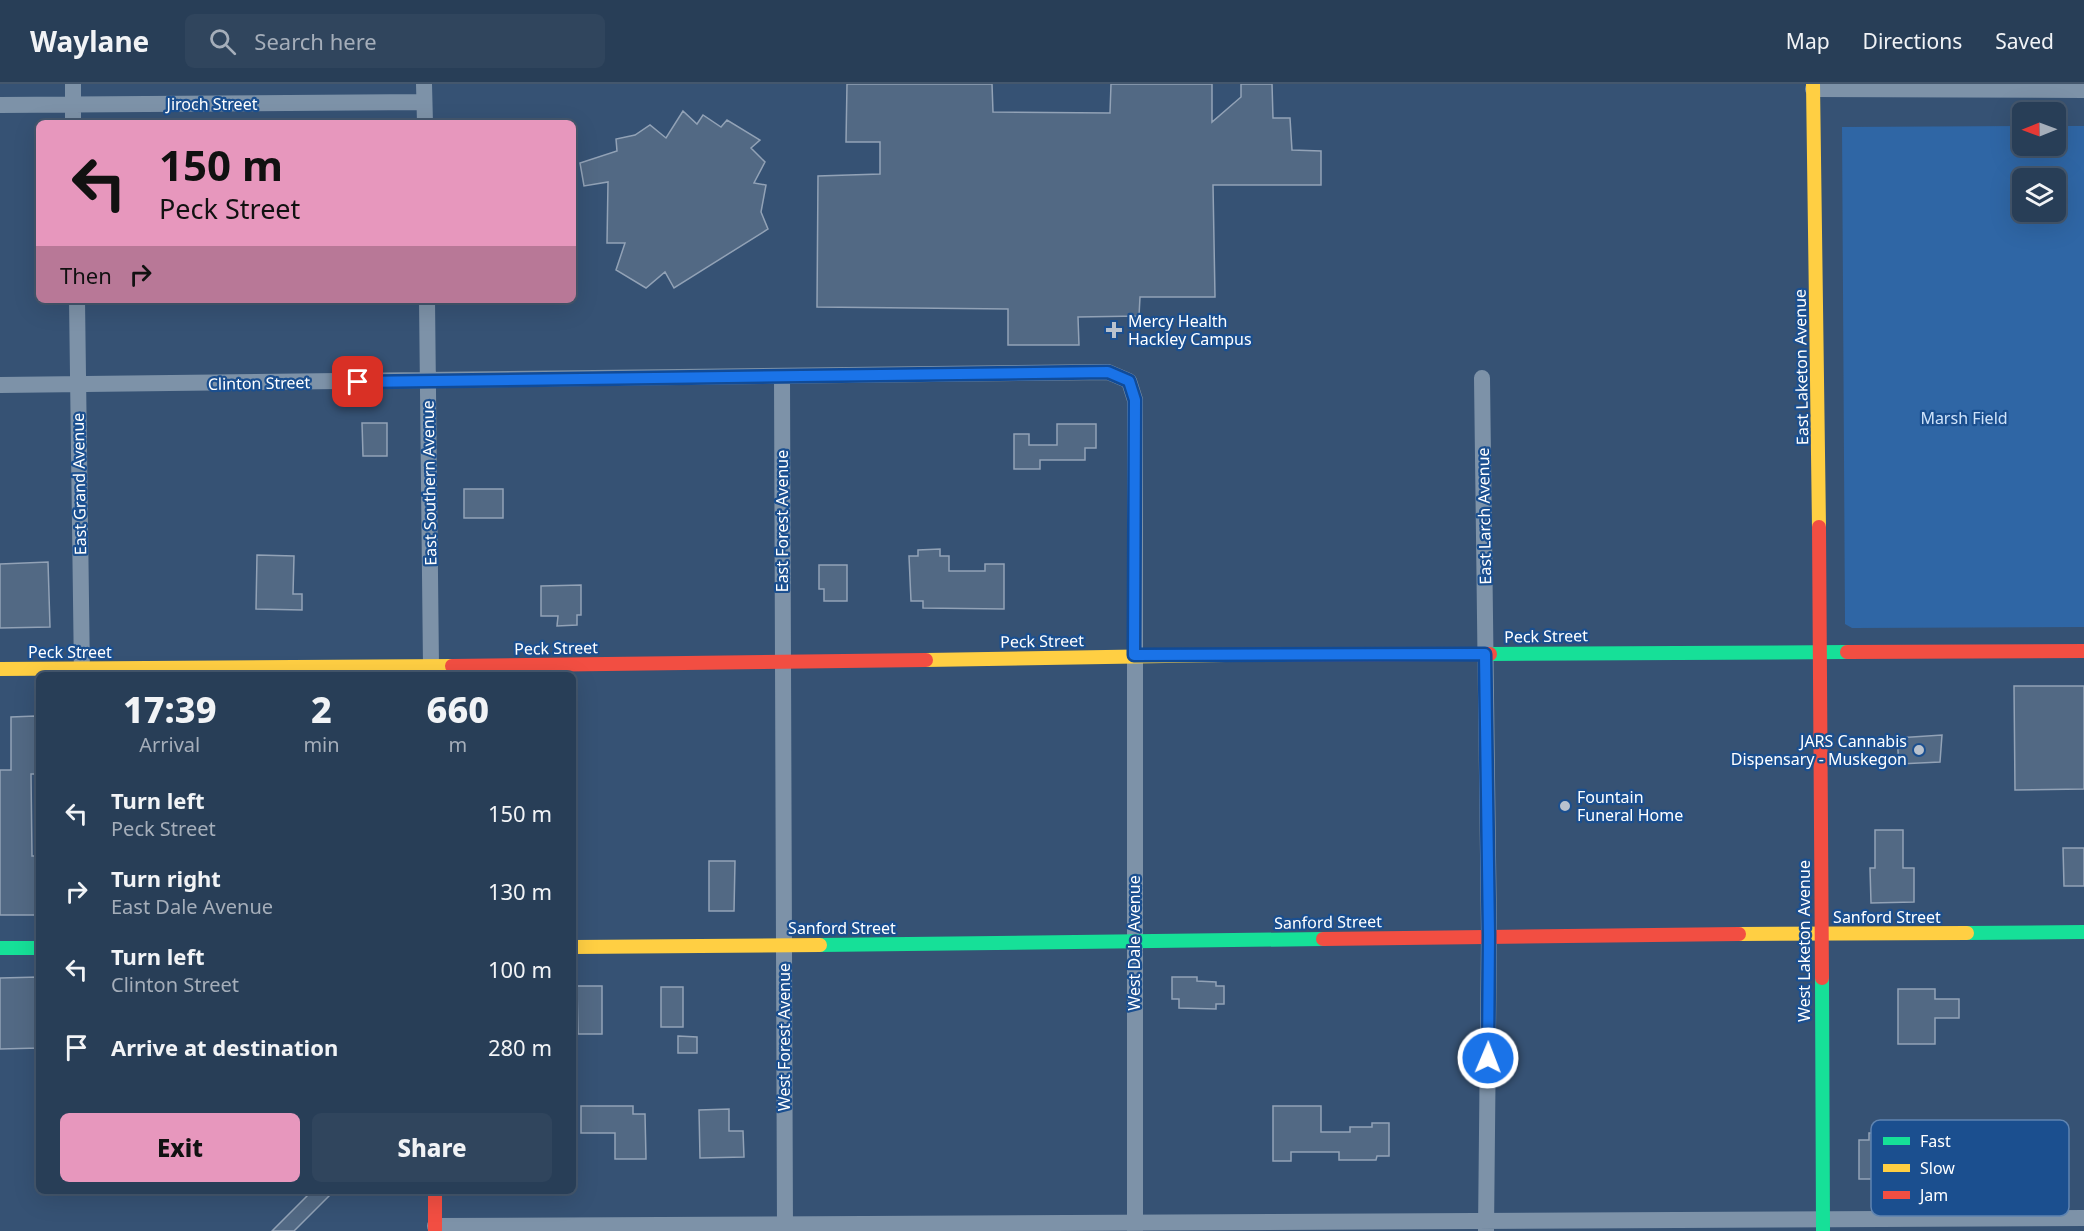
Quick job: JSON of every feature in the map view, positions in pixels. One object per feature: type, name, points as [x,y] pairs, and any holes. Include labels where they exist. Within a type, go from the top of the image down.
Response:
[{"type":"street","points":[[73,84],[74,120]]},
{"type":"street","points":[[424,84],[425,120]]},
{"type":"street","points":[[1813,86],[2084,90]]},
{"type":"street","name":"East Laketon Avenue","points":[[1813,86],[1821,650]]},
{"type":"street","name":"Jiroch Street","points":[[0,105],[424,102]]},
{"type":"street","name":"East Grand Avenue","points":[[76,303],[82,672]]},
{"type":"street","name":"East Southern Avenue","points":[[427,303],[431,670]]},
{"type":"street","name":"Clinton Street","points":[[0,385],[782,378],[1108,372],[1129,381]]},
{"type":"street","name":"East Forest Avenue","points":[[782,378],[782,663]]},
{"type":"street","name":"East Larch Avenue","points":[[1482,378],[1489,935],[1486,1226]]},
{"type":"street","name":"West Dale Avenue","points":[[1129,381],[1135,400],[1135,1227]]},
{"type":"street","name":"Peck Street","points":[[0,669],[82,672],[431,670],[1134,655],[1821,650],[2084,651]]},
{"type":"street","name":"West Laketon Avenue","points":[[1821,650],[1822,1225]]},
{"type":"street","name":"West Forest Avenue","points":[[782,663],[785,1227]]},
{"type":"street","name":"Sanford Street","points":[[576,947],[1134,943],[1489,935],[2084,933]]},
{"type":"street","points":[[0,948],[36,948]]},
{"type":"street","points":[[435,1194],[435,1229],[1822,1225],[2084,1218]]},
{"type":"green space","name":"Marsh Field","points":[[2012,126],[2012,156],[2066,156],[2066,126],[2084,126],[2084,627],[1852,628],[1845,624],[1842,127]]},
{"type":"building","points":[[847,84],[992,84],[993,112],[1110,113],[1111,84],[1212,84],[1212,122],[1241,97],[1241,84],[1272,84],[1273,118],[1290,118],[1292,150],[1321,151],[1321,185],[1213,185],[1215,297],[1140,297],[1139,316],[1078,317],[1079,345],[1008,345],[1008,309],[817,307],[818,176],[880,174],[880,142],[846,142]]},
{"type":"building","points":[[683,111],[697,124],[703,115],[721,127],[727,120],[760,140],[751,148],[765,162],[754,183],[766,185],[761,212],[768,229],[674,288],[665,272],[646,288],[616,270],[625,243],[607,243],[608,182],[584,186],[580,163],[617,151],[616,139],[635,135],[650,125],[666,138]]},
{"type":"building","points":[[362,423],[387,423],[387,456],[363,456]]},
{"type":"building","points":[[1057,424],[1096,424],[1096,448],[1085,448],[1085,460],[1040,460],[1040,469],[1014,469],[1014,434],[1029,434],[1029,445],[1057,445]]},
{"type":"building","points":[[464,489],[503,489],[503,518],[464,518]]},
{"type":"building","points":[[940,549],[940,556],[949,556],[949,571],[985,571],[985,564],[1004,564],[1004,609],[923,608],[923,601],[911,601],[909,556],[918,556],[918,550]]},
{"type":"building","points":[[257,555],[294,556],[293,594],[302,594],[302,610],[256,609]]},
{"type":"building","points":[[48,562],[50,627],[0,628],[0,564]]},
{"type":"building","points":[[819,565],[847,565],[847,601],[824,601],[824,589],[819,589]]},
{"type":"building","points":[[581,585],[581,615],[577,615],[577,625],[557,626],[558,616],[541,616],[541,586]]},
{"type":"building","points":[[2014,686],[2084,686],[2084,789],[2015,790]]},
{"type":"building","points":[[35,716],[36,774],[31,774],[32,856],[36,856],[36,915],[0,915],[0,770],[11,770],[11,717]]},
{"type":"building","name":"JARS Cannabis Dispensary - Muskegon","points":[[1942,735],[1940,762],[1899,764],[1897,738]]},
{"type":"building","points":[[1875,830],[1903,830],[1903,868],[1914,868],[1914,902],[1871,903],[1870,868],[1875,868]]},
{"type":"building","points":[[2063,848],[2084,848],[2084,886],[2064,886]]},
{"type":"building","points":[[709,861],[735,861],[734,911],[709,911]]},
{"type":"building","points":[[36,977],[36,1048],[0,1049],[0,978]]},
{"type":"building","points":[[1172,977],[1197,977],[1197,981],[1216,982],[1216,986],[1224,986],[1224,1004],[1216,1004],[1216,1009],[1179,1008],[1179,999],[1172,999]]},
{"type":"building","points":[[577,986],[602,986],[602,1034],[578,1034]]},
{"type":"building","points":[[661,987],[683,987],[683,1027],[661,1027]]},
{"type":"building","points":[[1898,989],[1935,989],[1935,999],[1959,999],[1959,1018],[1935,1018],[1935,1044],[1898,1044]]},
{"type":"building","points":[[678,1036],[697,1037],[697,1053],[678,1053]]},
{"type":"building","points":[[581,1106],[633,1106],[633,1114],[645,1114],[646,1159],[615,1159],[615,1133],[581,1133]]},
{"type":"building","points":[[1273,1106],[1321,1106],[1321,1132],[1350,1132],[1350,1127],[1372,1127],[1372,1123],[1389,1123],[1389,1156],[1377,1156],[1376,1160],[1339,1160],[1339,1152],[1291,1152],[1291,1161],[1273,1161]]},
{"type":"building","points":[[729,1109],[729,1131],[743,1131],[744,1157],[700,1158],[699,1110]]},
{"type":"building","points":[[1869,1133],[1871,1133],[1871,1179],[1859,1179],[1859,1140],[1869,1140]]},
{"type":"building","points":[[309,1194],[331,1194],[294,1231],[272,1231]]},
{"type":"traffic: fast","points":[[1490,654],[1847,652]]},
{"type":"traffic: fast","points":[[1967,933],[2084,932]]},
{"type":"traffic: fast","points":[[820,945],[1323,939]]},
{"type":"traffic: fast","points":[[0,948],[36,948]]},
{"type":"traffic: fast","points":[[1822,978],[1823,1231]]},
{"type":"traffic: slow","points":[[1813,84],[1819,527]]},
{"type":"traffic: slow","points":[[926,660],[1225,655]]},
{"type":"traffic: slow","points":[[0,669],[452,666]]},
{"type":"traffic: slow","points":[[1739,934],[1967,933]]},
{"type":"traffic: slow","points":[[576,947],[820,945]]},
{"type":"traffic: jam","points":[[1819,527],[1822,978]]},
{"type":"traffic: jam","points":[[1847,652],[2084,651]]},
{"type":"traffic: jam","points":[[1225,655],[1490,654]]},
{"type":"traffic: jam","points":[[452,666],[926,660]]},
{"type":"traffic: jam","points":[[1323,939],[1739,934]]},
{"type":"traffic: jam","points":[[435,1194],[435,1231]]},
{"type":"place","name":"Mercy Health Hackley Campus","points":[[1114,330]]},
{"type":"place","name":"JARS Cannabis Dispensary - Muskegon","points":[[1919,750]]},
{"type":"place","name":"Fountain Funeral Home","points":[[1565,806]]},
{"type":"route","points":[[358,382],[1108,372],[1129,381],[1135,400],[1134,655],[1485,654],[1489,935],[1488,1058]]}]
